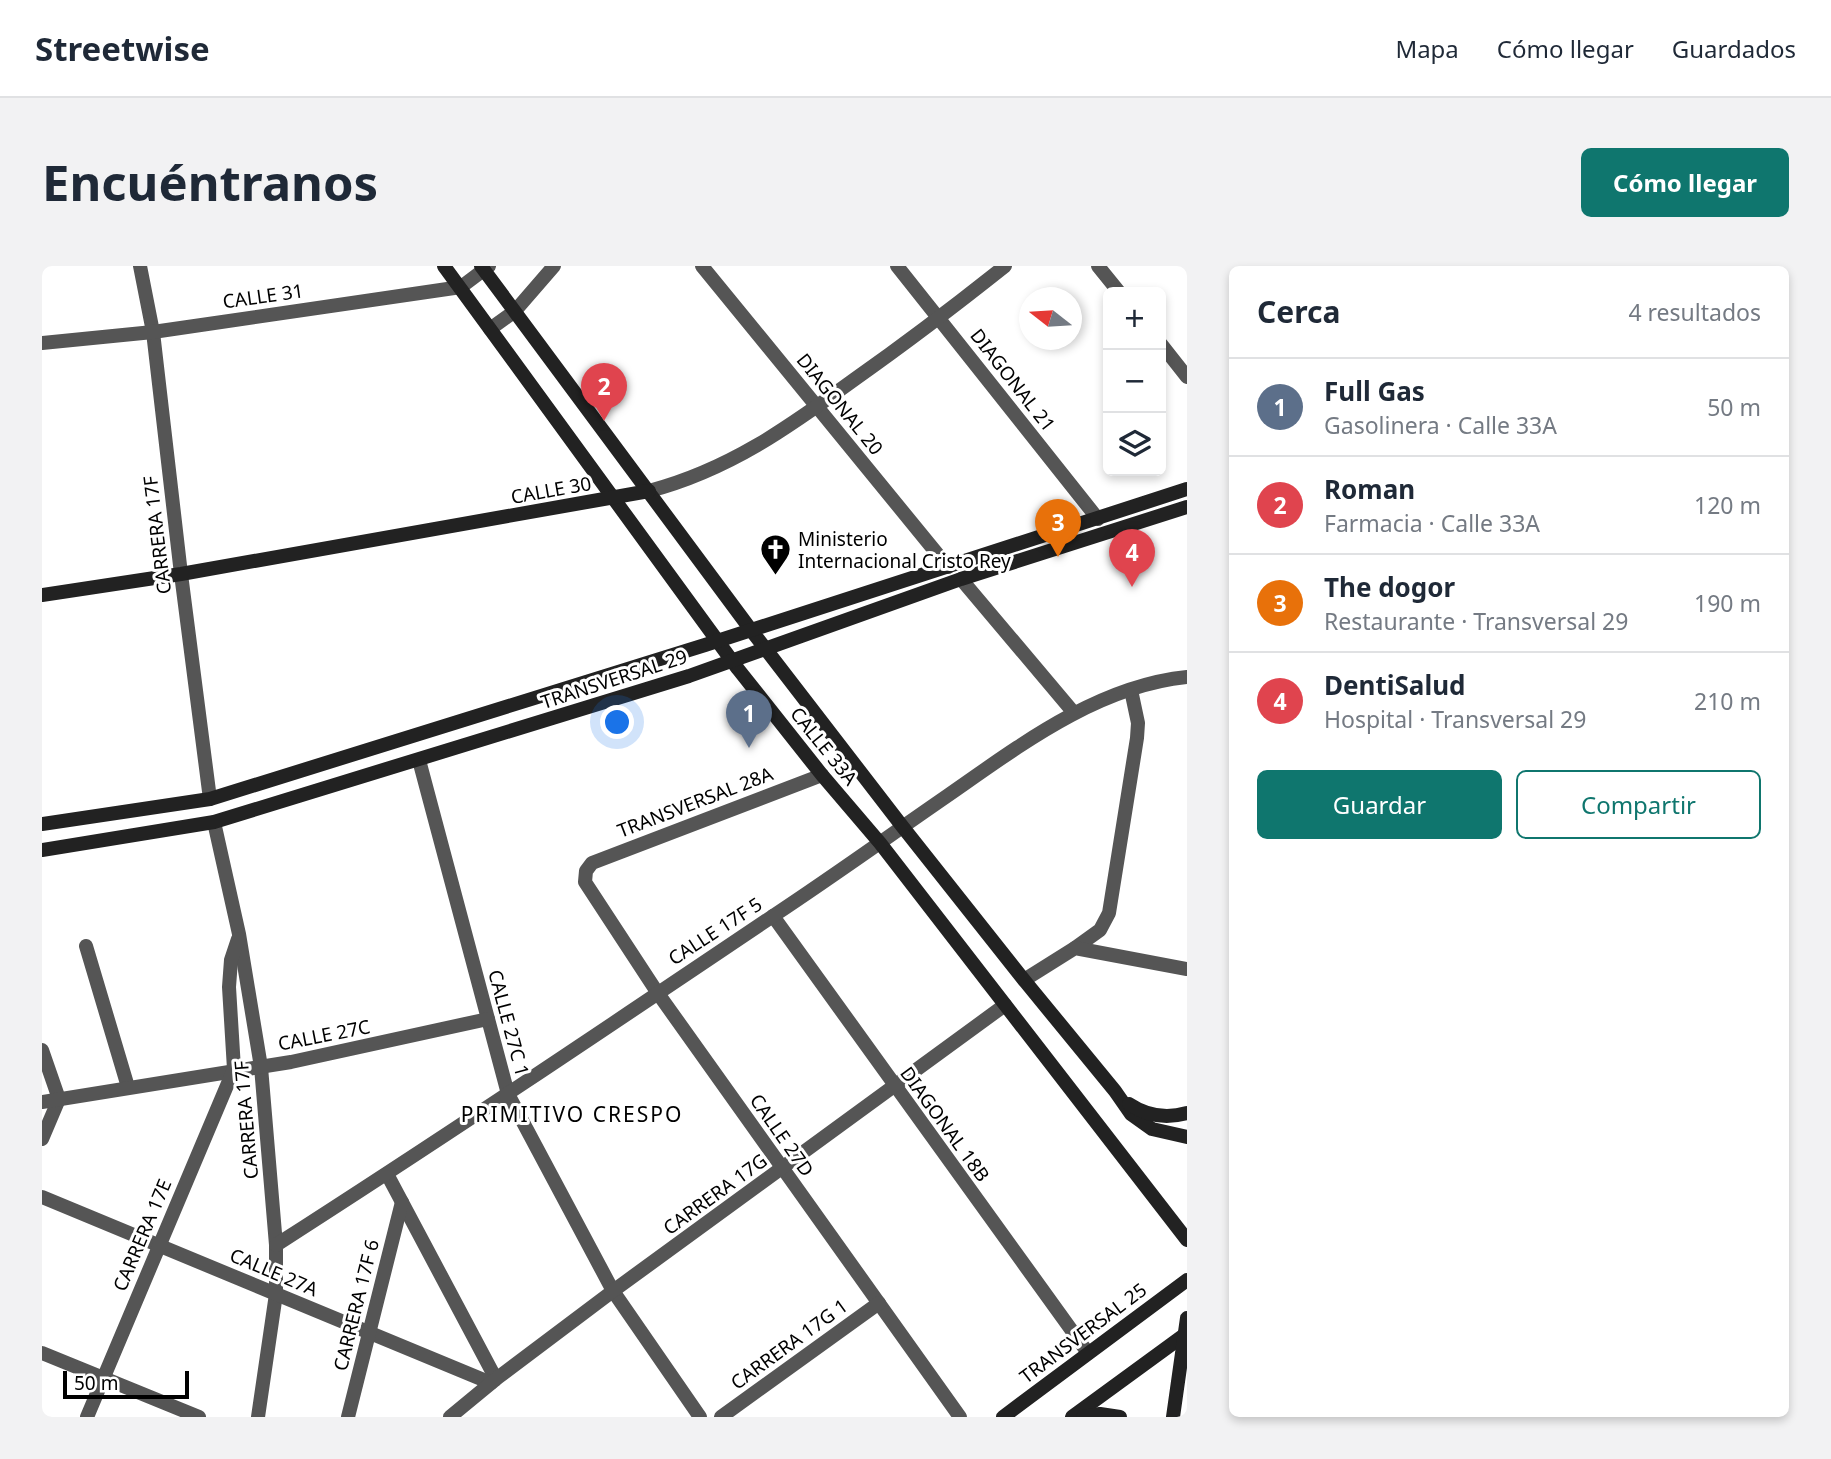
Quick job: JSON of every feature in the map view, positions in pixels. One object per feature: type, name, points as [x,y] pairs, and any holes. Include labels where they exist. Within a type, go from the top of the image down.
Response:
[{"type":"street","name":"CARRERA 17F","points":[[140,266],[153,332],[210,799]]},
{"type":"street","name":"CALLE 33A","points":[[444,266],[732,660],[822,775],[880,843],[1187,1240]]},
{"type":"street","points":[[490,330],[515,311],[554,266]]},
{"type":"street","name":"DIAGONAL 20","points":[[702,266],[948,567]]},
{"type":"street","name":"DIAGONAL 21","points":[[897,266],[1098,519]]},
{"type":"street","name":"CALLE 30","points":[[42,596],[613,498],[649,491],[696,476],[759,446],[817,407],[940,318],[1005,266]]},
{"type":"street","points":[[1098,266],[1115,287]]},
{"type":"street","name":"CALLE 31","points":[[42,343],[153,332],[461,287],[485,268]]},
{"type":"street","name":"CALLE 33A","points":[[485,268],[751,630],[902,826],[1131,1114],[1146,1126],[1160,1132],[1187,1137]]},
{"type":"street","points":[[1166,350],[1187,377]]},
{"type":"street","name":"TRANSVERSAL 29","points":[[42,824],[210,799],[718,641],[1187,489]]},
{"type":"street","name":"TRANSVERSAL 29","points":[[42,850],[214,822],[419,760],[766,649],[961,579],[1187,507]]},
{"type":"street","points":[[961,579],[1074,713]]},
{"type":"street","name":"CALLE 17F 5","points":[[276,1245],[508,1094],[1003,757],[1074,713],[1131,690],[1187,677]]},
{"type":"street","points":[[1024,980],[1100,930],[1108,913],[1138,723],[1131,690]]},
{"type":"street","name":"CALLE 27C 1","points":[[419,760],[508,1094],[613,1291],[700,1417]]},
{"type":"street","name":"TRANSVERSAL 28A","points":[[586,871],[592,863],[822,775]]},
{"type":"street","name":"CARRERA 17F","points":[[214,822],[239,934],[261,1067],[276,1245],[276,1294],[258,1417]]},
{"type":"street","name":"CALLE 27D","points":[[586,871],[585,882],[657,992],[960,1417]]},
{"type":"street","name":"DIAGONAL 18B","points":[[773,916],[1088,1353]]},
{"type":"street","points":[[234,1069],[229,987],[231,960],[239,934]]},
{"type":"street","points":[[86,946],[128,1087]]},
{"type":"street","points":[[1075,948],[1187,969]]},
{"type":"street","name":"CARRERA 17G","points":[[450,1417],[613,1291],[1005,1005]]},
{"type":"street","name":"CALLE 27C","points":[[42,1102],[234,1069],[261,1067],[488,1020]]},
{"type":"street","points":[[42,1050],[59,1099],[42,1139]]},
{"type":"street","name":"CARRERA 17E","points":[[87,1417],[234,1069]]},
{"type":"street","points":[[1115,1091],[1129,1104],[1146,1113],[1172,1116],[1187,1113]]},
{"type":"street","points":[[387,1174],[494,1381]]},
{"type":"street","name":"CALLE 27A","points":[[42,1198],[369,1333],[494,1381]]},
{"type":"street","name":"CARRERA 17F 6","points":[[348,1417],[402,1202]]},
{"type":"street","name":"TRANSVERSAL 25","points":[[1003,1417],[1187,1280]]},
{"type":"street","name":"CARRERA 17G 1","points":[[721,1417],[879,1303]]},
{"type":"street","points":[[1173,1417],[1187,1318]]},
{"type":"street","points":[[1072,1417],[1186,1334]]},
{"type":"street","points":[[42,1353],[199,1417]]},
{"type":"street","points":[[1177,1392],[1187,1362]]},
{"type":"street","points":[[1083,1417],[1120,1417]]},
{"type":"place","name":"Roman","points":[[604,421]]},
{"type":"place","name":"The dogor","points":[[1058,557]]},
{"type":"place","name":"Ministerio Internacional Cristo Rey","points":[[775,577]]},
{"type":"place","name":"DentiSalud","points":[[1132,587]]},
{"type":"place","name":"Full Gas","points":[[749,748]]},
{"type":"district","name":"PRIMITIVO CRESPO","points":[[572,1115]]}]
